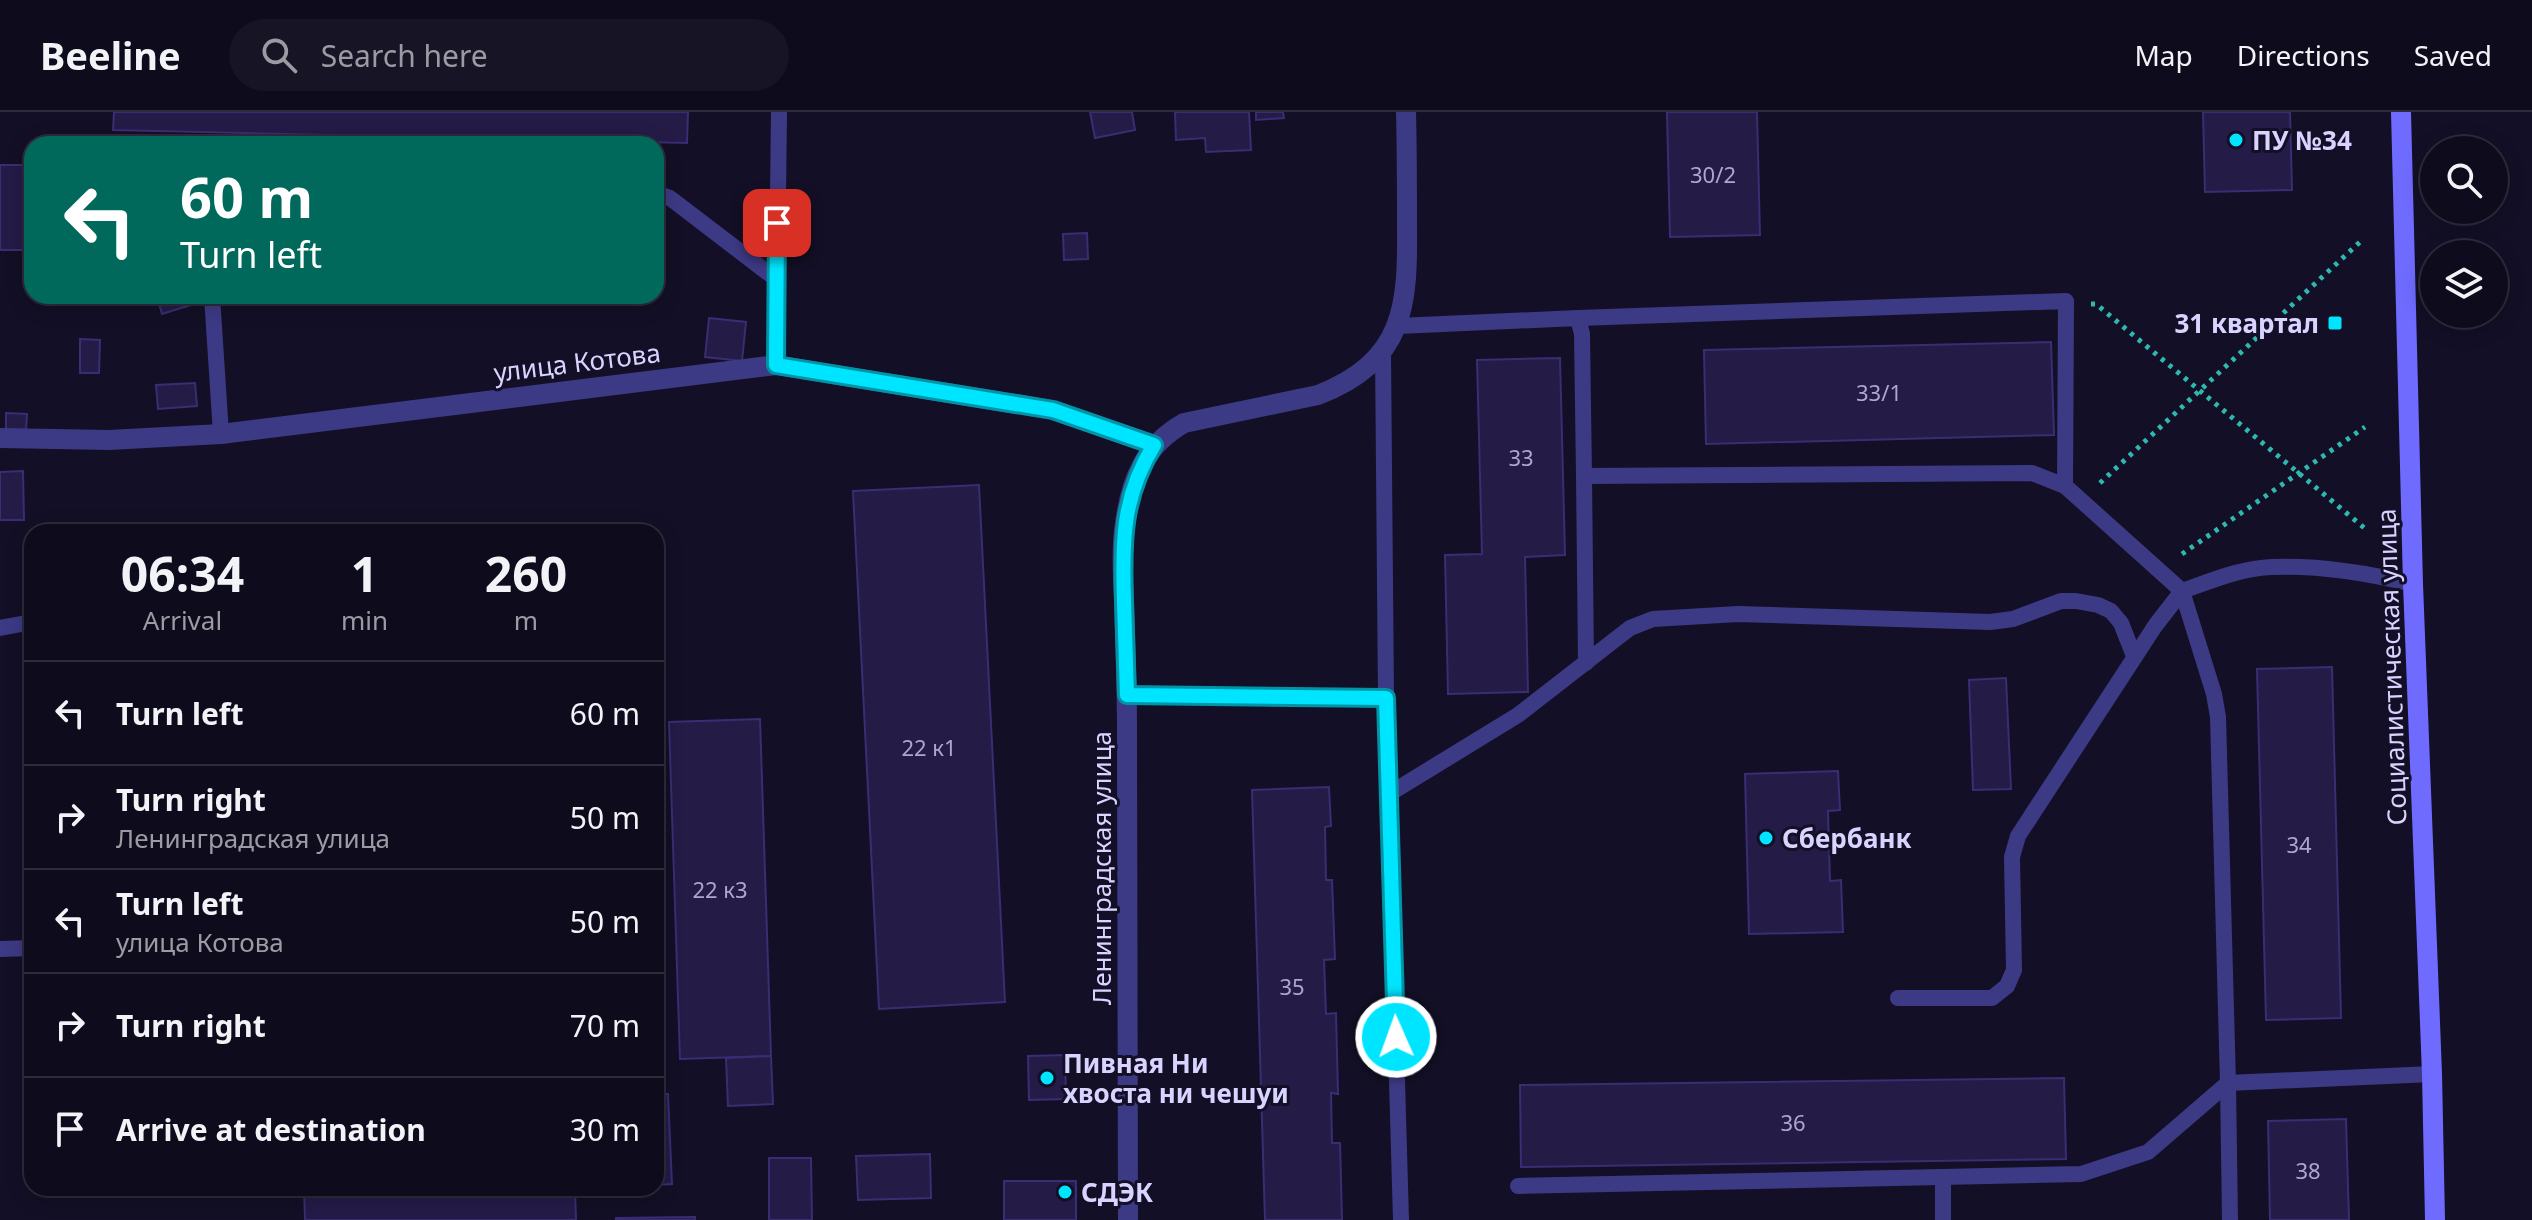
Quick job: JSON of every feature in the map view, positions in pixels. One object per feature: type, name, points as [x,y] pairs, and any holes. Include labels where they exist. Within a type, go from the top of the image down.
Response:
[{"type":"street","name":"Ленинградская улица","points":[[1128,1220],[1127,695],[1122,550],[1125,522],[1136,480],[1154,445],[1169,431],[1184,423],[1318,395],[1336,388],[1383,352],[1398,326],[1408,274],[1406,112]]},
{"type":"street","name":"Социалистическая улица","points":[[2401,112],[2413,584],[2435,1220]]},
{"type":"street","name":"улица Котова","points":[[0,438],[109,440],[221,434],[776,365],[1053,410],[1154,445]]},
{"type":"lane","points":[[776,365],[779,112]]},
{"type":"lane","points":[[664,196],[776,279]]},
{"type":"lane","points":[[1398,326],[2066,301],[2065,486]]},
{"type":"lane","points":[[213,304],[221,434]]},
{"type":"lane","points":[[1578,318],[1582,334],[1586,663]]},
{"type":"lane","points":[[1383,352],[1386,698],[1401,1220]]},
{"type":"lane","points":[[1584,476],[2032,473],[2065,486],[2182,591],[2214,694],[2218,717],[2230,1220]]},
{"type":"lane","points":[[1898,998],[1992,998],[2007,986],[2014,970],[2012,857],[2018,836],[2134,656],[2182,591],[2234,573],[2270,567],[2373,574],[2413,584]]},
{"type":"lane","points":[[1389,794],[1518,715],[1630,628],[1653,619],[1738,614],[1990,622],[2013,619],[2061,601],[2076,601],[2111,611],[2121,623],[2134,656]]},
{"type":"lane","points":[[0,628],[24,624]]},
{"type":"lane","points":[[1127,695],[1386,698]]},
{"type":"lane","points":[[0,949],[24,948]]},
{"type":"lane","points":[[1518,1186],[2081,1174],[2148,1152],[2228,1083],[2432,1074]]},
{"type":"lane","points":[[1943,1177],[1943,1220]]},
{"type":"path","points":[[2081,500],[2361,241]]},
{"type":"path","points":[[2066,301],[2096,304],[2368,531]]},
{"type":"path","points":[[2159,570],[2365,427]]},
{"type":"building","points":[[114,112],[688,112],[687,143],[664,142],[664,136],[378,136],[113,130]]},
{"type":"building","points":[[1090,112],[1132,112],[1135,130],[1095,138]]},
{"type":"building","points":[[1175,112],[1249,112],[1251,150],[1206,152],[1205,138],[1176,140]]},
{"type":"building","points":[[1256,112],[1283,112],[1284,118],[1256,120]]},
{"type":"building","points":[[1667,112],[1757,112],[1760,235],[1670,237]]},
{"type":"building","points":[[2203,112],[2290,112],[2292,190],[2205,192]]},
{"type":"building","points":[[0,165],[24,165],[24,250],[0,250]]},
{"type":"building","points":[[1087,233],[1088,259],[1064,260],[1063,234]]},
{"type":"building","points":[[159,304],[194,304],[162,314]]},
{"type":"building","points":[[709,318],[746,322],[742,361],[705,357]]},
{"type":"building","points":[[80,339],[100,340],[99,373],[80,373]]},
{"type":"building","points":[[2051,342],[2054,435],[1706,444],[1704,350]]},
{"type":"building","points":[[1560,358],[1565,555],[1525,557],[1528,692],[1448,694],[1445,555],[1482,554],[1477,360]]},
{"type":"building","points":[[195,383],[197,406],[158,409],[156,385]]},
{"type":"building","points":[[6,413],[27,414],[26,431],[6,430]]},
{"type":"building","points":[[23,471],[24,520],[0,520],[0,472]]},
{"type":"building","points":[[979,485],[1005,1002],[879,1009],[853,491]]},
{"type":"building","points":[[2332,667],[2341,1018],[2266,1020],[2257,669]]},
{"type":"building","points":[[2006,678],[2011,789],[1973,790],[1969,680]]},
{"type":"building","points":[[760,719],[771,1056],[680,1059],[669,722]]},
{"type":"building","points":[[1838,771],[1840,810],[1828,811],[1830,881],[1841,880],[1843,932],[1749,934],[1745,774]]},
{"type":"building","points":[[1329,787],[1331,826],[1325,827],[1326,880],[1332,880],[1335,959],[1324,960],[1326,1014],[1336,1013],[1338,1094],[1331,1093],[1332,1143],[1340,1143],[1342,1220],[1265,1220],[1252,790]]},
{"type":"building","name":"Пивная Ни хвоста ни чешуи","points":[[1065,1055],[1066,1099],[1029,1100],[1028,1056]]},
{"type":"building","points":[[771,1056],[773,1104],[728,1106],[726,1058]]},
{"type":"building","points":[[2064,1078],[2066,1159],[1521,1167],[1520,1085]]},
{"type":"building","points":[[664,1094],[668,1094],[672,1184],[664,1184]]},
{"type":"building","points":[[2346,1119],[2349,1220],[2270,1220],[2268,1121]]},
{"type":"building","points":[[930,1154],[931,1198],[858,1200],[856,1156]]},
{"type":"building","points":[[769,1158],[811,1158],[812,1220],[769,1220]]},
{"type":"building","points":[[1004,1181],[1076,1181],[1076,1220],[1004,1220]]},
{"type":"building","points":[[304,1196],[575,1196],[576,1220],[305,1220]]},
{"type":"building","points":[[695,1217],[695,1220],[616,1220],[616,1218]]},
{"type":"place","name":"ПУ №34","points":[[2236,140]]},
{"type":"place","name":"31 квартал","points":[[2335,323]]},
{"type":"place","name":"Сбербанк","points":[[1766,838]]},
{"type":"place","name":"Пивная Ни хвоста ни чешуи","points":[[1047,1078]]},
{"type":"place","name":"СДЭК","points":[[1065,1192]]},
{"type":"route","points":[[777,223],[776,365],[1053,410],[1154,445],[1136,480],[1125,522],[1122,550],[1127,695],[1386,698],[1396,1037]]}]
